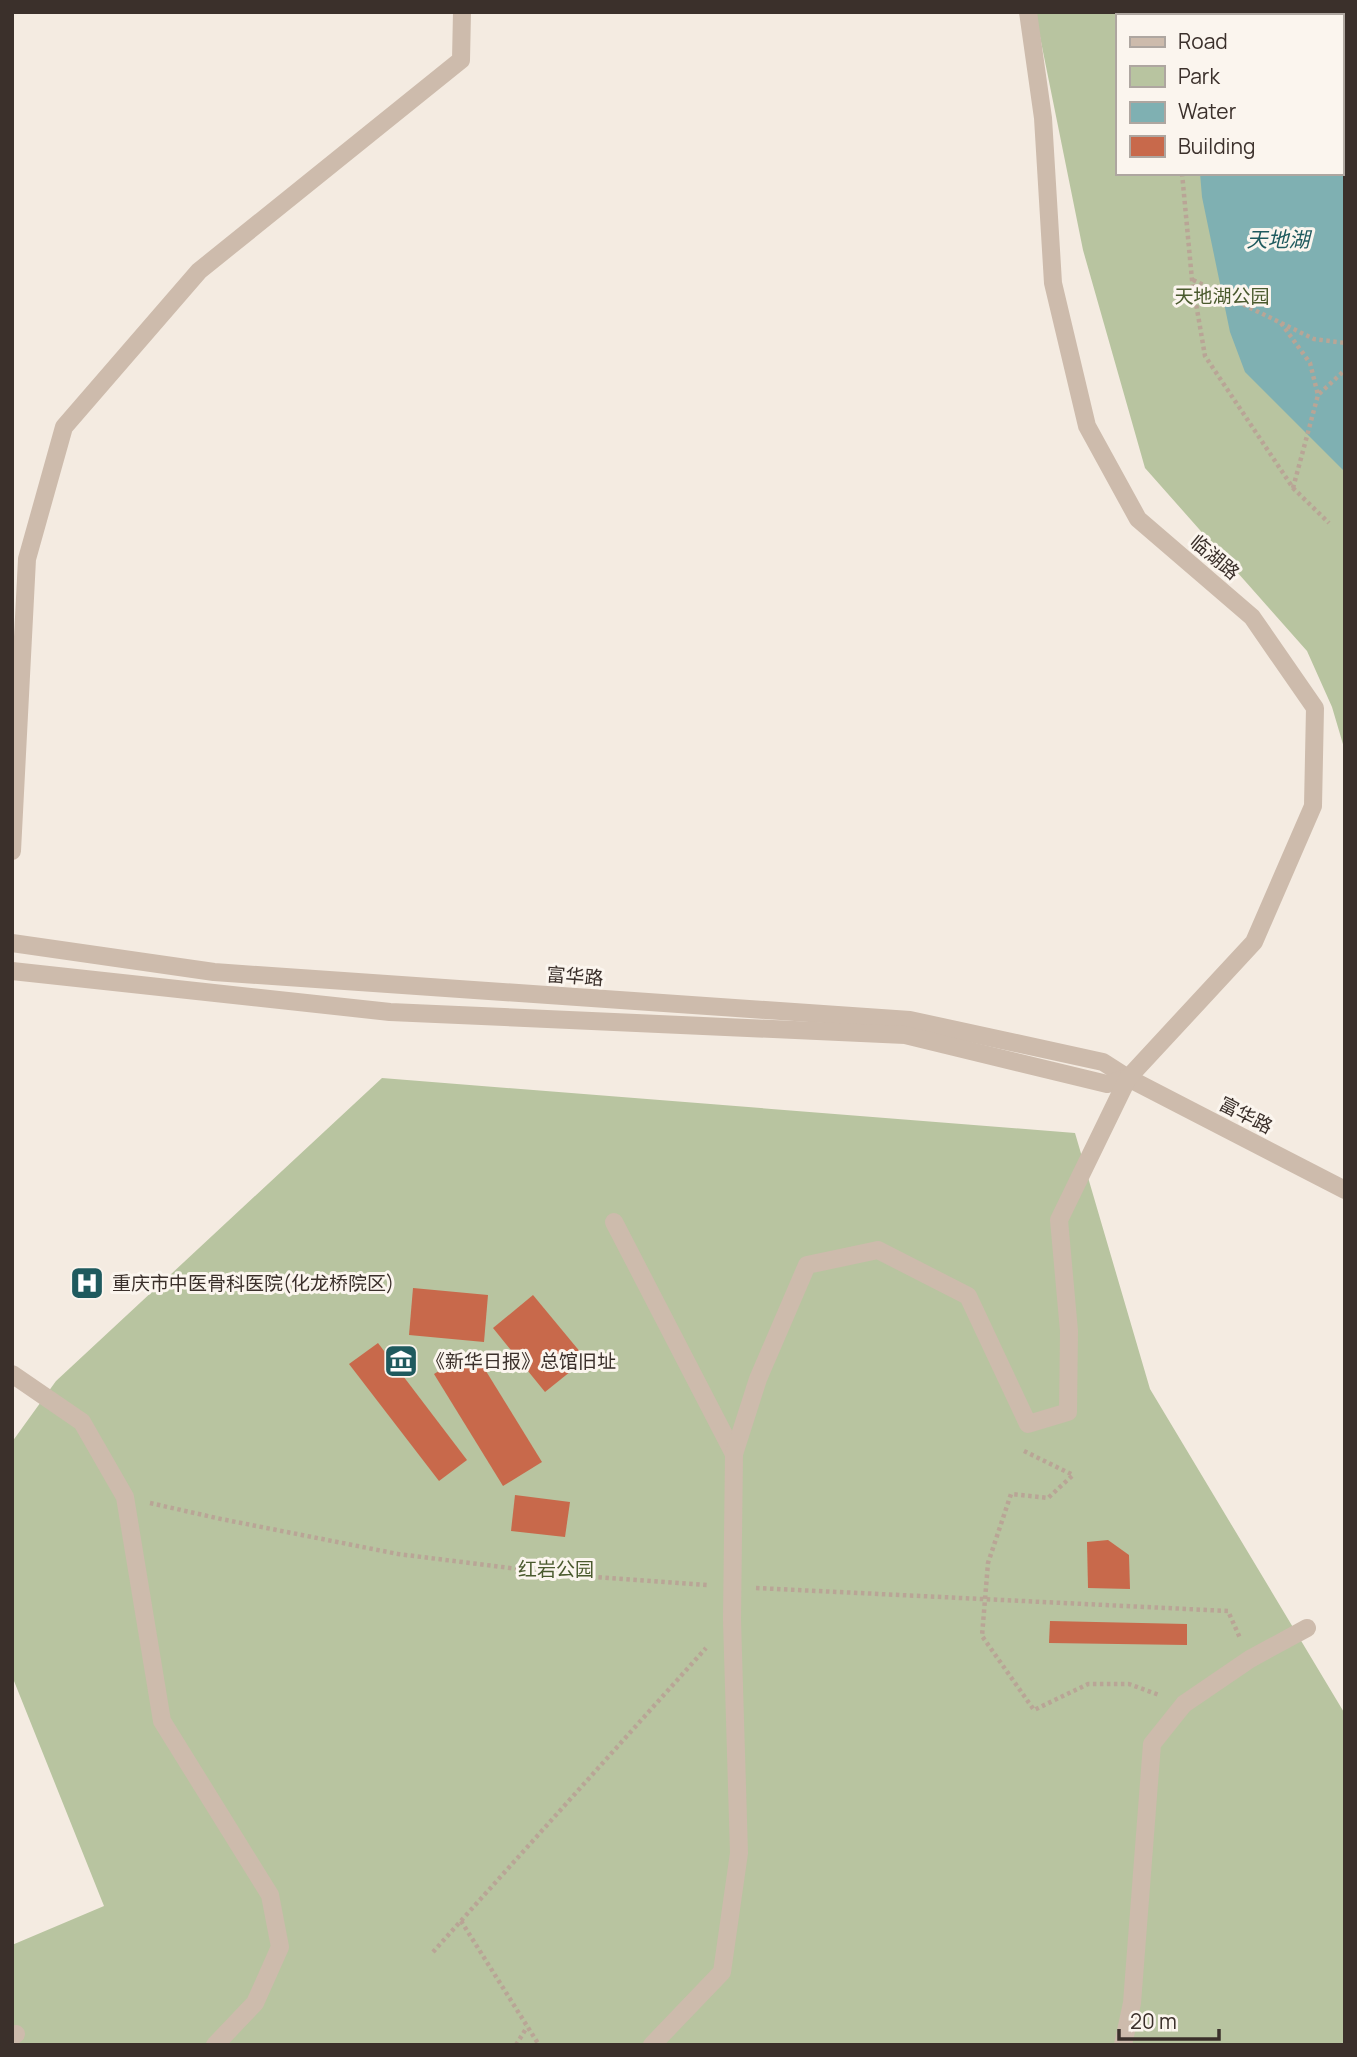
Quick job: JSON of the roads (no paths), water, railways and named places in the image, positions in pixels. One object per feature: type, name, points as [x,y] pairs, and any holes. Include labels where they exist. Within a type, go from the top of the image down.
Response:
[{"type":"street","points":[[12,851],[27,559],[64,427],[199,271],[461,60],[461,12]]},
{"type":"street","name":"临湖路","points":[[734,1454],[758,1379],[807,1265],[878,1250],[968,1296],[1028,1424],[1068,1412],[1069,1331],[1059,1220],[1128,1078],[1254,942],[1313,806],[1315,708],[1252,617],[1138,519],[1087,426],[1053,283],[1043,118],[1028,12]]},
{"type":"street","name":"富华路","points":[[12,943],[214,971],[910,1020],[1103,1062],[1128,1078],[1345,1190]]},
{"type":"street","points":[[12,971],[390,1012],[905,1035],[1107,1084],[1128,1078]]},
{"type":"street","points":[[614,1222],[734,1454],[732,1620],[739,1853],[722,1972],[652,2045]]},
{"type":"street","points":[[12,1374],[82,1422],[125,1497],[162,1721],[271,1895],[280,1947],[255,2003],[215,2045]]},
{"type":"street","points":[[1124,2045],[1132,2003],[1152,1744],[1184,1704],[1250,1659],[1307,1628]]},
{"type":"water","name":"天地湖","points":[[1345,12],[1345,472],[1245,372],[1230,332],[1202,197],[1200,175],[1343,175],[1343,14],[1185,14]]},
{"type":"place","name":"重庆市中医骨科医院(化龙桥院区)","points":[[87,1283]]},
{"type":"place","name":"《新华日报》总馆旧址","points":[[401,1361]]},
{"type":"park label","name":"天地湖公园","points":[[1222,296]]},
{"type":"park label","name":"红岩公园","points":[[556,1569]]}]
